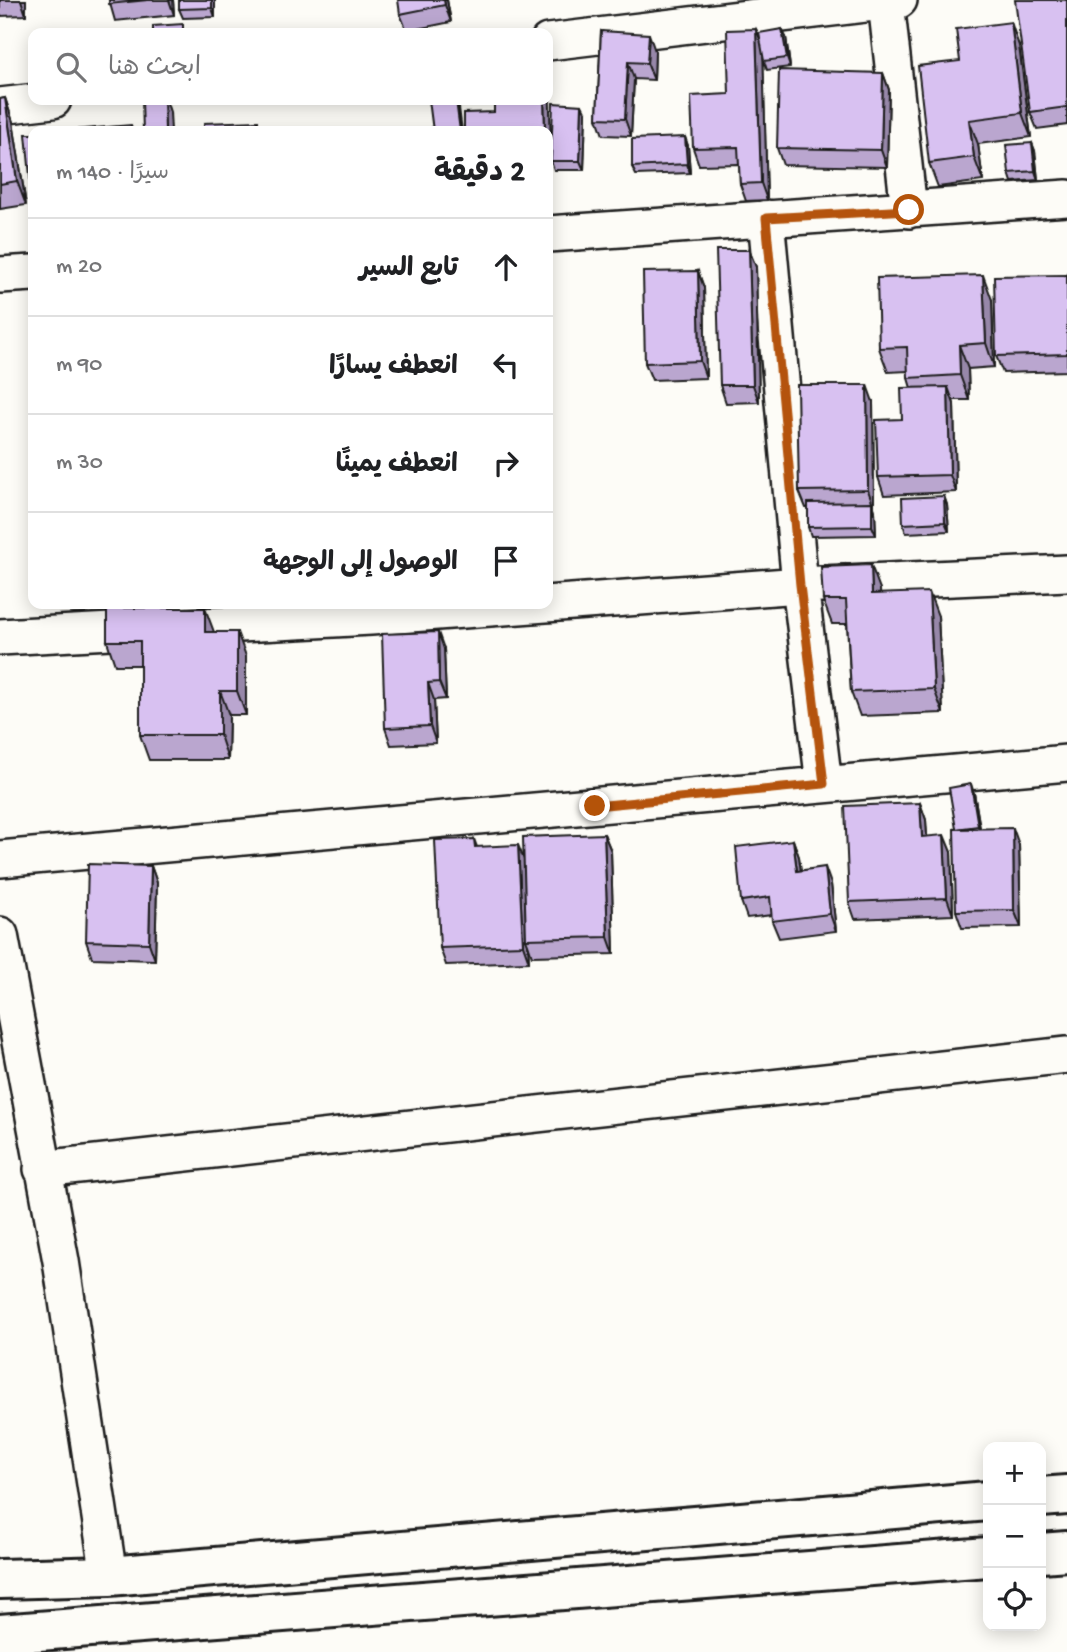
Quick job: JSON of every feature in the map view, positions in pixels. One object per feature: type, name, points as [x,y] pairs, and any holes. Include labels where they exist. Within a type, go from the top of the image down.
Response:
[{"type":"street","points":[[553,40],[893,1],[909,210]]},
{"type":"street","points":[[0,106],[28,103]]},
{"type":"street","points":[[553,234],[1067,198]]},
{"type":"street","points":[[766,218],[800,585],[824,784]]},
{"type":"street","points":[[0,275],[28,273]]},
{"type":"street","points":[[553,603],[800,585],[1067,573]]},
{"type":"street","points":[[0,637],[478,609]]},
{"type":"street","points":[[0,859],[1067,763]]},
{"type":"street","points":[[0,935],[4,971],[61,1261],[109,1576]]},
{"type":"street","points":[[42,1169],[1067,1055]]},
{"type":"street","points":[[1046,1497],[1067,1495]]},
{"type":"street","points":[[0,1579],[109,1576],[983,1502]]},
{"type":"street","points":[[1046,1553],[1067,1551]]},
{"type":"street","points":[[0,1634],[983,1558]]},
{"type":"building","points":[[109,0],[148,0],[109,4]]},
{"type":"building","points":[[179,0],[212,0],[212,8],[179,9]]},
{"type":"building","points":[[398,0],[444,0],[445,5],[400,14]]},
{"type":"building","points":[[1015,0],[1067,0],[1067,107],[1030,112]]},
{"type":"building","points":[[1011,22],[1022,113],[969,120],[974,157],[929,163],[918,66],[960,61],[956,29]]},
{"type":"building","points":[[183,24],[183,28],[153,28]]},
{"type":"building","points":[[756,29],[761,183],[740,184],[738,147],[693,148],[691,96],[729,94],[727,30]]},
{"type":"building","points":[[782,29],[787,58],[764,61],[759,33]]},
{"type":"building","points":[[601,31],[649,34],[647,63],[628,62],[625,119],[597,118]]},
{"type":"building","points":[[779,70],[883,73],[881,150],[777,148]]},
{"type":"building","points":[[5,98],[17,181],[0,184],[0,99]]},
{"type":"building","points":[[553,103],[582,105],[580,161],[553,161]]},
{"type":"building","points":[[142,105],[164,105],[165,126],[143,126]]},
{"type":"building","points":[[430,105],[457,105],[459,126],[432,126]]},
{"type":"building","points":[[494,105],[544,105],[545,126],[464,126],[464,113],[494,112]]},
{"type":"building","points":[[258,121],[258,126],[204,126],[204,123]]},
{"type":"building","points":[[685,137],[687,164],[632,167],[632,139]]},
{"type":"building","points":[[1032,143],[1035,171],[1009,173],[1006,145]]},
{"type":"building","points":[[716,250],[749,250],[753,385],[720,385]]},
{"type":"building","points":[[698,271],[700,361],[645,363],[643,272]]},
{"type":"building","points":[[983,275],[986,343],[959,345],[960,375],[908,378],[907,347],[879,348],[877,278]]},
{"type":"building","points":[[1067,275],[1067,354],[996,356],[994,276]]},
{"type":"building","points":[[797,385],[867,385],[868,490],[799,491]]},
{"type":"building","points":[[948,387],[950,475],[878,477],[876,420],[902,419],[901,388]]},
{"type":"building","points":[[944,496],[945,522],[903,524],[902,498]]},
{"type":"building","points":[[872,502],[872,526],[808,527],[808,503]]},
{"type":"building","points":[[871,565],[872,594],[929,592],[934,689],[851,692],[846,600],[823,600],[821,567]]},
{"type":"building","points":[[107,609],[205,609],[205,632],[237,632],[237,691],[220,691],[220,735],[140,735],[140,641],[107,641]]},
{"type":"building","points":[[438,632],[439,682],[428,683],[430,726],[385,728],[382,634]]},
{"type":"building","points":[[971,784],[978,826],[956,829],[949,788]]},
{"type":"building","points":[[920,803],[922,837],[944,835],[947,898],[849,902],[845,806]]},
{"type":"building","points":[[1013,828],[1014,910],[956,911],[954,829]]},
{"type":"building","points":[[604,834],[608,937],[526,939],[523,837]]},
{"type":"building","points":[[474,839],[475,847],[518,845],[523,945],[440,948],[435,840]]},
{"type":"building","points":[[793,840],[797,871],[825,867],[830,914],[772,921],[770,897],[741,901],[736,847]]},
{"type":"building","points":[[88,864],[151,866],[149,943],[86,941]]},
{"type":"route","points":[[595,806],[824,784],[800,585],[766,218],[909,210]]}]
